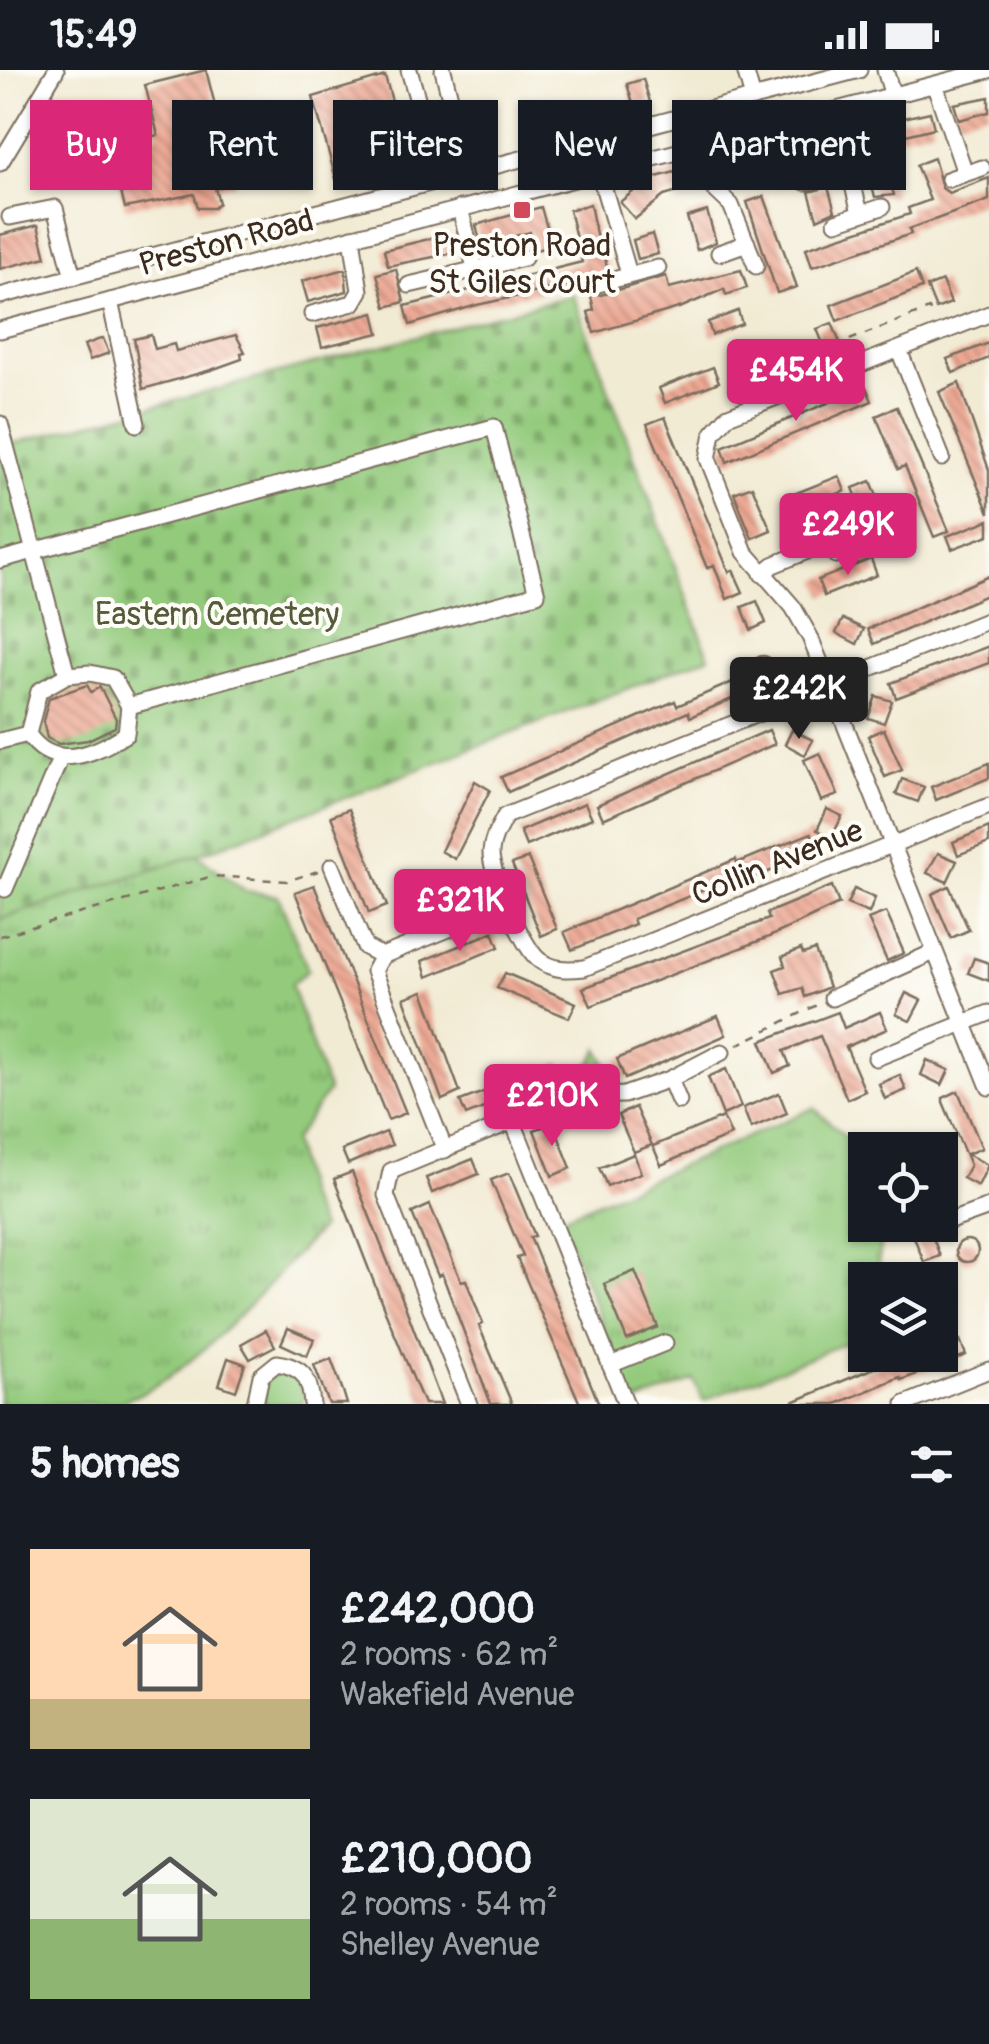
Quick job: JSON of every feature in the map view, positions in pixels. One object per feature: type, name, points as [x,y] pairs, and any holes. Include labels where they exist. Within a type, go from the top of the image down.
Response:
[{"type":"street","points":[[0,163],[56,70]]},
{"type":"street","points":[[409,70],[418,100]]},
{"type":"street","points":[[443,70],[450,100]]},
{"type":"street","points":[[745,70],[753,98]]},
{"type":"street","name":"Preston Road","points":[[498,166],[859,70]]},
{"type":"street","points":[[885,70],[893,96]]},
{"type":"street","name":"Preston Road","points":[[877,100],[989,70]]},
{"type":"street","points":[[935,85],[957,176],[982,168]]},
{"type":"street","name":"Preston Road","points":[[0,296],[410,190]]},
{"type":"street","name":"Preston Road","points":[[0,330],[530,190]]},
{"type":"street","points":[[605,190],[629,274]]},
{"type":"street","points":[[715,190],[731,205],[756,266]]},
{"type":"street","points":[[855,190],[860,212]]},
{"type":"street","points":[[836,222],[882,207]]},
{"type":"street","points":[[10,217],[55,208],[74,278]]},
{"type":"street","points":[[460,208],[475,268]]},
{"type":"street","points":[[238,236],[247,265]]},
{"type":"street","points":[[312,314],[353,303],[360,291],[352,236]]},
{"type":"street","points":[[720,254],[747,243]]},
{"type":"street","points":[[408,285],[524,258]]},
{"type":"street","points":[[598,284],[658,268]]},
{"type":"street","points":[[110,301],[137,424]]},
{"type":"street","points":[[989,314],[728,416],[713,433],[708,460],[745,552],[793,608],[810,636],[890,847],[989,1086]]},
{"type":"street","points":[[899,350],[942,458]]},
{"type":"street","points":[[0,424],[67,675]]},
{"type":"street","points":[[0,560],[494,427],[537,594],[129,706]]},
{"type":"street","points":[[762,574],[773,565],[830,541]]},
{"type":"street","points":[[445,1150],[374,971],[382,956],[508,905],[490,857],[505,816],[989,620]]},
{"type":"street","points":[[90,672],[113,678],[129,706],[126,734],[103,748],[60,759],[39,750],[28,734],[39,691],[67,675],[90,672]]},
{"type":"street","points":[[0,741],[28,734]]},
{"type":"street","points":[[5,888],[60,759]]},
{"type":"street","name":"Collin Avenue","points":[[508,905],[528,950],[541,962],[562,970],[584,968],[989,806]]},
{"type":"street","points":[[332,866],[365,947],[382,956]]},
{"type":"street","points":[[832,998],[934,952]]},
{"type":"street","points":[[876,1058],[989,1013]]},
{"type":"street","points":[[470,1404],[384,1183],[390,1171],[574,1096],[624,1095],[670,1079],[722,1052]]},
{"type":"street","points":[[670,1079],[679,1101]]},
{"type":"street","points":[[513,1122],[626,1404]]},
{"type":"street","points":[[958,1219],[989,1207]]},
{"type":"street","points":[[610,1365],[665,1343]]},
{"type":"street","points":[[255,1404],[261,1376],[277,1363],[296,1366],[308,1378],[312,1404]]},
{"type":"street","points":[[905,1404],[989,1370]]},
{"type":"path","points":[[858,366],[847,341],[912,315],[929,309],[939,334]]},
{"type":"path","points":[[0,936],[213,876],[287,882],[332,866]]},
{"type":"path","points":[[722,1052],[832,998]]},
{"type":"green space","name":"Eastern Cemetery","points":[[573,295],[709,657],[197,855],[0,919],[0,447]]},
{"type":"green space","points":[[197,855],[246,891],[278,896],[308,970],[291,985],[328,1091],[293,1141],[306,1196],[321,1228],[200,1353],[144,1392],[116,1403],[0,1404],[0,919]]},
{"type":"green space","points":[[599,1049],[618,1089],[577,1087]]},
{"type":"green space","points":[[814,1108],[848,1139],[848,1242],[881,1242],[879,1262],[848,1262],[848,1342],[703,1401],[694,1380],[634,1404],[560,1218]]},
{"type":"green space","points":[[272,1370],[297,1372],[304,1395],[302,1404],[264,1404],[263,1386]]},
{"type":"building","points":[[206,70],[214,100],[172,100],[172,190],[216,190],[219,203],[214,208],[198,208],[194,194],[125,208],[120,190],[152,190],[152,136],[158,135],[152,100],[145,85]]},
{"type":"building","points":[[385,76],[392,100],[333,100],[333,168],[313,97]]},
{"type":"building","points":[[643,79],[649,100],[632,100],[627,84]]},
{"type":"building","points":[[989,97],[989,112],[959,120],[954,104]]},
{"type":"building","points":[[930,112],[934,128],[906,135],[906,117]]},
{"type":"building","points":[[934,158],[942,188],[949,193],[989,178],[989,200],[909,229],[911,234],[812,267],[806,248],[910,214],[908,208],[930,200],[916,165]]},
{"type":"building","points":[[672,173],[672,190],[684,190],[664,196],[635,219],[620,202],[635,190],[652,190],[652,178]]},
{"type":"building","points":[[829,190],[835,211],[817,219],[809,192]]},
{"type":"building","points":[[873,190],[892,190],[894,195],[875,197]]},
{"type":"building","points":[[764,196],[797,287],[777,293],[747,202]]},
{"type":"building","points":[[590,204],[599,249],[602,248],[608,270],[587,281],[477,305],[410,325],[405,306],[582,262],[569,210]]},
{"type":"building","points":[[541,207],[552,246],[535,250],[530,232],[481,245],[476,225]]},
{"type":"building","points":[[707,211],[716,242],[697,250],[687,217]]},
{"type":"building","points":[[38,225],[46,257],[0,269],[0,235]]},
{"type":"building","points":[[449,234],[454,253],[388,266],[384,250]]},
{"type":"building","points":[[652,234],[658,254],[638,259],[633,240]]},
{"type":"building","points":[[345,269],[347,291],[308,302],[302,281]]},
{"type":"building","points":[[396,269],[404,302],[386,307],[377,274]]},
{"type":"building","points":[[741,270],[747,288],[726,295],[724,289],[682,307],[594,333],[588,312],[594,310],[590,292],[601,295],[666,276],[669,288]]},
{"type":"building","points":[[916,272],[922,288],[837,321],[831,305]]},
{"type":"building","points":[[942,281],[951,303],[936,309],[927,287]]},
{"type":"building","points":[[738,311],[742,324],[712,335],[708,322]]},
{"type":"building","points":[[374,313],[379,333],[322,347],[317,328]]},
{"type":"building","points":[[832,323],[841,345],[826,351],[817,329]]},
{"type":"building","points":[[151,335],[155,349],[174,344],[176,351],[236,335],[245,352],[241,353],[242,359],[143,389],[134,339]]},
{"type":"building","points":[[103,338],[109,353],[90,360],[84,345]]},
{"type":"building","points":[[989,343],[989,358],[953,373],[947,359]]},
{"type":"building","points":[[796,354],[802,368],[748,390],[742,375]]},
{"type":"building","points":[[713,367],[719,382],[665,403],[659,388]]},
{"type":"building","points":[[959,383],[989,470],[989,513],[939,392]]},
{"type":"building","points":[[866,387],[872,401],[727,462],[722,447]]},
{"type":"building","points":[[897,407],[949,531],[934,537],[905,466],[898,469],[876,416]]},
{"type":"building","points":[[665,417],[729,572],[733,570],[743,592],[727,599],[714,565],[707,568],[647,424]]},
{"type":"building","points":[[839,476],[845,491],[792,512],[786,497]]},
{"type":"building","points":[[871,481],[899,549],[881,557],[853,488]]},
{"type":"building","points":[[752,486],[771,530],[752,538],[734,493]]},
{"type":"building","points":[[989,520],[989,535],[952,549],[947,536]]},
{"type":"building","points":[[871,559],[877,575],[824,596],[818,580]]},
{"type":"building","points":[[989,576],[989,594],[874,644],[868,629]]},
{"type":"building","points":[[757,601],[766,623],[751,630],[742,607]]},
{"type":"building","points":[[843,619],[864,629],[857,644],[836,633]]},
{"type":"building","points":[[989,646],[989,663],[896,698],[891,683]]},
{"type":"building","points":[[763,656],[771,659],[771,675],[763,678],[755,675],[752,667],[755,659]]},
{"type":"building","points":[[749,675],[755,689],[690,717],[688,712],[508,792],[501,777],[675,701],[677,706]]},
{"type":"building","points":[[87,685],[91,692],[100,687],[116,719],[115,727],[88,740],[59,744],[47,738],[43,721],[49,698]]},
{"type":"building","points":[[876,696],[892,701],[884,723],[868,718]]},
{"type":"building","points":[[884,729],[902,770],[885,777],[868,736]]},
{"type":"building","points":[[769,730],[775,744],[603,819],[597,805]]},
{"type":"building","points":[[792,730],[813,740],[805,755],[785,744]]},
{"type":"building","points":[[820,753],[838,795],[821,801],[804,760]]},
{"type":"building","points":[[989,763],[989,778],[936,800],[931,787]]},
{"type":"building","points":[[902,779],[924,787],[918,802],[896,794]]},
{"type":"building","points":[[475,781],[490,790],[455,859],[441,851]]},
{"type":"building","points":[[585,803],[592,818],[526,846],[520,831]]},
{"type":"building","points":[[349,809],[387,906],[369,913],[331,816]]},
{"type":"building","points":[[827,809],[842,816],[832,837],[817,830]]},
{"type":"building","points":[[989,827],[989,843],[958,855],[953,842]]},
{"type":"building","points":[[811,833],[819,851],[756,877],[753,870],[633,919],[635,924],[572,950],[564,932],[736,859],[737,863]]},
{"type":"building","points":[[938,853],[957,861],[947,882],[927,873]]},
{"type":"building","points":[[528,858],[557,929],[541,936],[512,864]]},
{"type":"building","points":[[472,878],[478,893],[406,923],[400,906]]},
{"type":"building","points":[[314,885],[406,1113],[388,1120],[295,892]]},
{"type":"building","points":[[832,886],[839,904],[769,937],[591,1006],[583,988],[769,919],[767,913]]},
{"type":"building","points":[[949,886],[969,930],[951,938],[932,894]]},
{"type":"building","points":[[854,889],[875,898],[869,913],[847,904]]},
{"type":"building","points":[[886,912],[904,953],[887,961],[868,919]]},
{"type":"building","points":[[493,932],[499,947],[427,977],[422,961]]},
{"type":"building","points":[[801,949],[803,954],[815,950],[829,987],[805,997],[802,988],[783,994],[774,970],[785,966],[782,957]]},
{"type":"building","points":[[974,958],[989,963],[989,981],[968,973]]},
{"type":"building","points":[[505,973],[576,1003],[569,1018],[497,988]]},
{"type":"building","points":[[423,991],[460,1092],[442,1100],[404,998]]},
{"type":"building","points":[[906,993],[921,1000],[910,1021],[896,1014]]},
{"type":"building","points":[[838,1012],[844,1028],[880,1012],[887,1029],[846,1047],[865,1091],[847,1099],[820,1036],[784,1051],[790,1066],[774,1073],[761,1041]]},
{"type":"building","points":[[718,1016],[726,1035],[625,1079],[617,1059]]},
{"type":"building","points":[[927,1060],[949,1070],[942,1085],[921,1075]]},
{"type":"building","points":[[560,1063],[566,1076],[466,1115],[460,1101]]},
{"type":"building","points":[[726,1069],[741,1107],[723,1115],[708,1077]]},
{"type":"building","points":[[900,1075],[906,1090],[885,1099],[879,1084]]},
{"type":"building","points":[[958,1091],[982,1148],[967,1154],[988,1165],[978,1186],[963,1178],[970,1165],[943,1098]]},
{"type":"building","points":[[779,1093],[787,1113],[751,1128],[743,1108]]},
{"type":"building","points":[[635,1107],[652,1145],[634,1152],[618,1115]]},
{"type":"building","points":[[723,1117],[731,1135],[661,1165],[653,1146]]},
{"type":"building","points":[[553,1123],[571,1168],[552,1176],[534,1130]]},
{"type":"building","points":[[386,1132],[392,1145],[348,1164],[342,1150]]},
{"type":"building","points":[[634,1154],[641,1173],[607,1186],[599,1168]]},
{"type":"building","points":[[473,1159],[479,1174],[432,1193],[426,1178]]},
{"type":"building","points":[[352,1172],[442,1404],[424,1404],[385,1311],[334,1179]]},
{"type":"building","points":[[509,1173],[535,1236],[530,1237],[599,1404],[580,1404],[517,1258],[523,1256],[491,1180]]},
{"type":"building","points":[[430,1205],[461,1281],[466,1280],[483,1324],[479,1326],[512,1404],[491,1404],[442,1274],[438,1276],[412,1213]]},
{"type":"building","points":[[967,1240],[975,1243],[975,1259],[967,1262],[959,1259],[956,1251],[959,1243]]},
{"type":"building","points":[[916,1242],[935,1242],[940,1256],[924,1262]]},
{"type":"building","points":[[635,1271],[658,1327],[627,1340],[604,1284]]},
{"type":"building","points":[[288,1328],[314,1339],[307,1356],[281,1344]]},
{"type":"building","points":[[266,1330],[275,1346],[250,1359],[241,1344]]},
{"type":"building","points":[[958,1341],[966,1355],[958,1358]]},
{"type":"building","points":[[228,1358],[245,1364],[236,1391],[219,1385]]},
{"type":"building","points":[[331,1359],[347,1404],[329,1404],[314,1365]]},
{"type":"building","points":[[864,1372],[922,1372],[836,1404],[788,1404]]},
{"type":"place","name":"Preston Road St Giles Court","points":[[522,210]]}]
